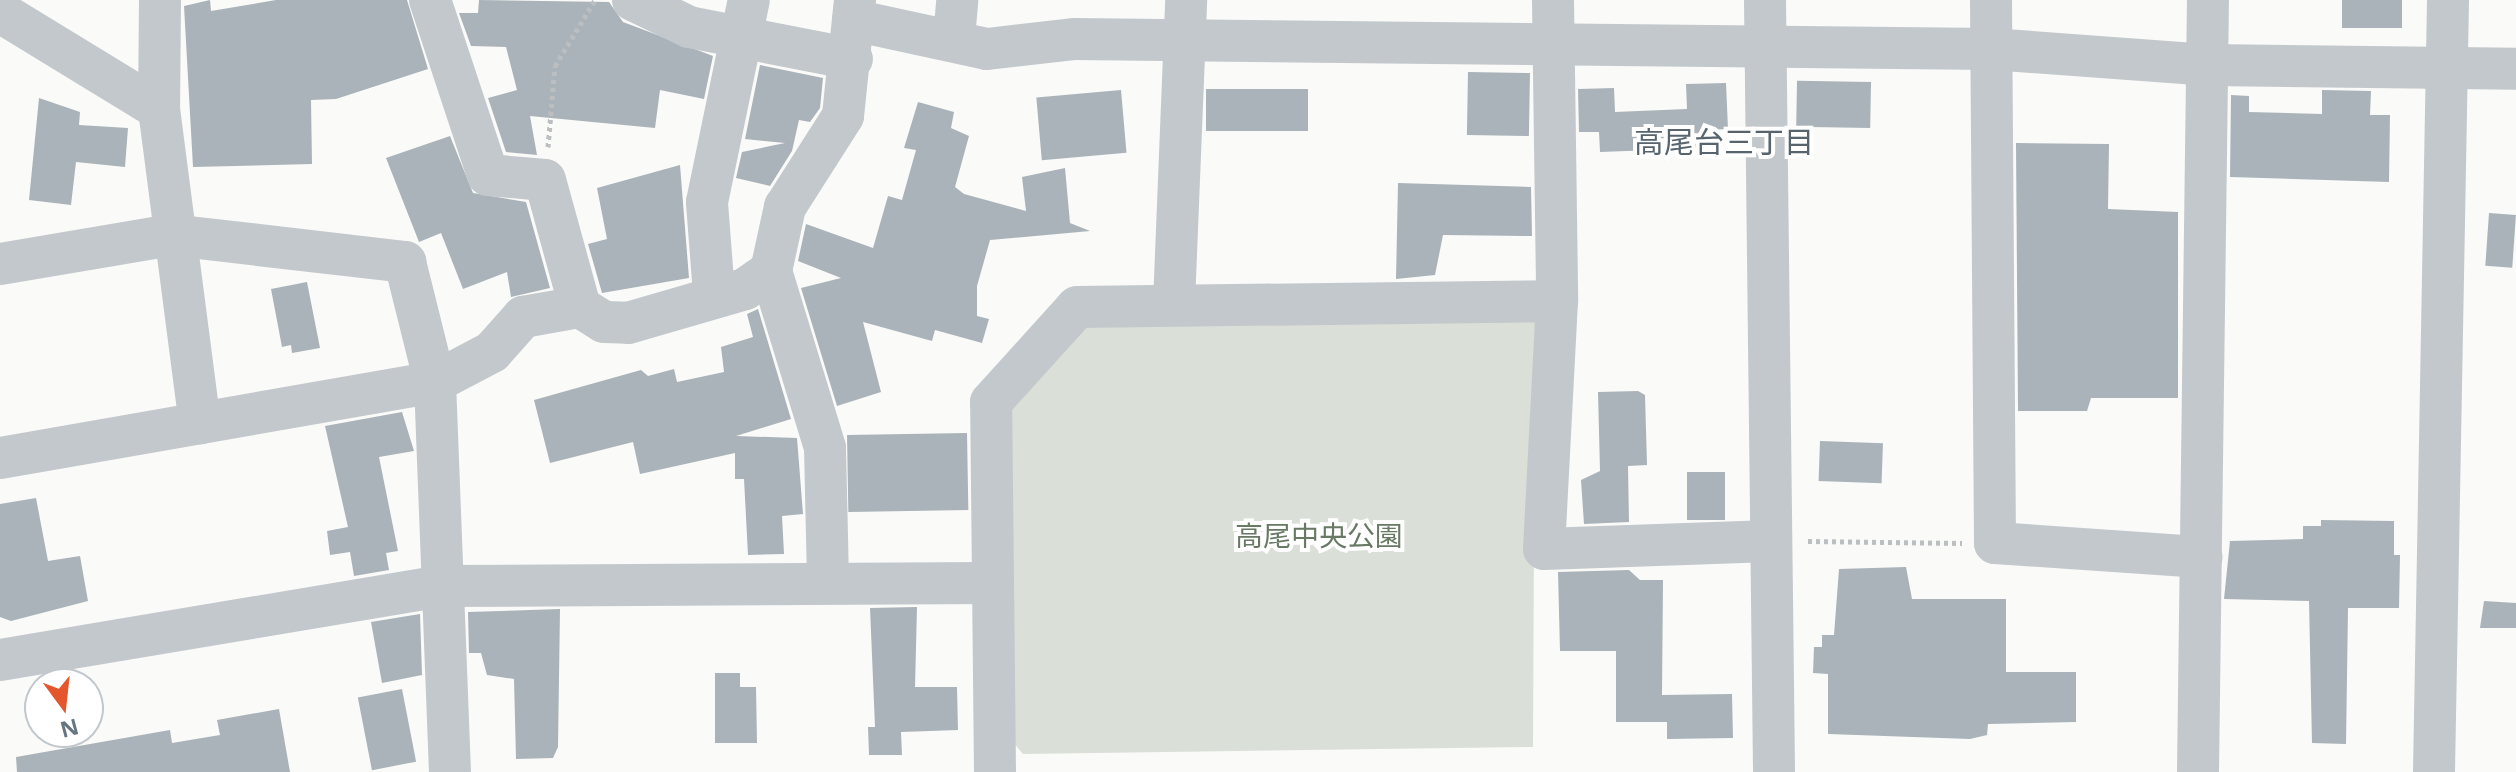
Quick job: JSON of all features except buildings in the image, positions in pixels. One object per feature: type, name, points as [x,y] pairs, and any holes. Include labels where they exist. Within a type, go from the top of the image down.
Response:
[{"type":"street","points":[[160,0],[159,109],[172,235],[200,423]]},
{"type":"street","points":[[430,0],[488,175],[545,180],[580,307]]},
{"type":"street","points":[[633,0],[689,27],[747,18],[854,26],[956,19],[987,49],[1075,39],[1183,20],[1553,46],[1991,49],[2207,65],[2516,69]]},
{"type":"street","points":[[1553,0],[1557,301],[1544,549],[1771,541]]},
{"type":"street","points":[[1765,0],[1774,772]]},
{"type":"street","points":[[1991,0],[1995,543],[2202,557]]},
{"type":"street","points":[[2198,772],[2208,0]]},
{"type":"street","points":[[2434,772],[2448,0]]},
{"type":"street","points":[[0,12],[159,109]]},
{"type":"street","points":[[714,294],[707,202],[747,18]]},
{"type":"street","points":[[1174,304],[1183,20]]},
{"type":"street","points":[[828,578],[825,448],[771,271],[785,207],[843,116],[854,26]]},
{"type":"street","points":[[0,264],[172,235],[405,262],[435,382],[450,772]]},
{"type":"street","points":[[0,458],[435,382],[492,352],[523,317],[580,307],[604,322],[628,323],[714,294],[745,289],[771,271]]},
{"type":"street","points":[[995,772],[991,402],[1077,307],[1557,301]]},
{"type":"street","points":[[0,660],[442,586],[828,578],[991,583]]},
{"type":"path","points":[[545,180],[555,66],[595,0]]},
{"type":"path","points":[[1771,541],[1995,543]]},
{"type":"green space","name":"高尾中央公園","points":[[1535,318],[1533,747],[1023,754],[1012,741],[1006,403],[1080,323]]},
{"type":"district","name":"高尾台三丁目","points":[[1724,142]]}]
